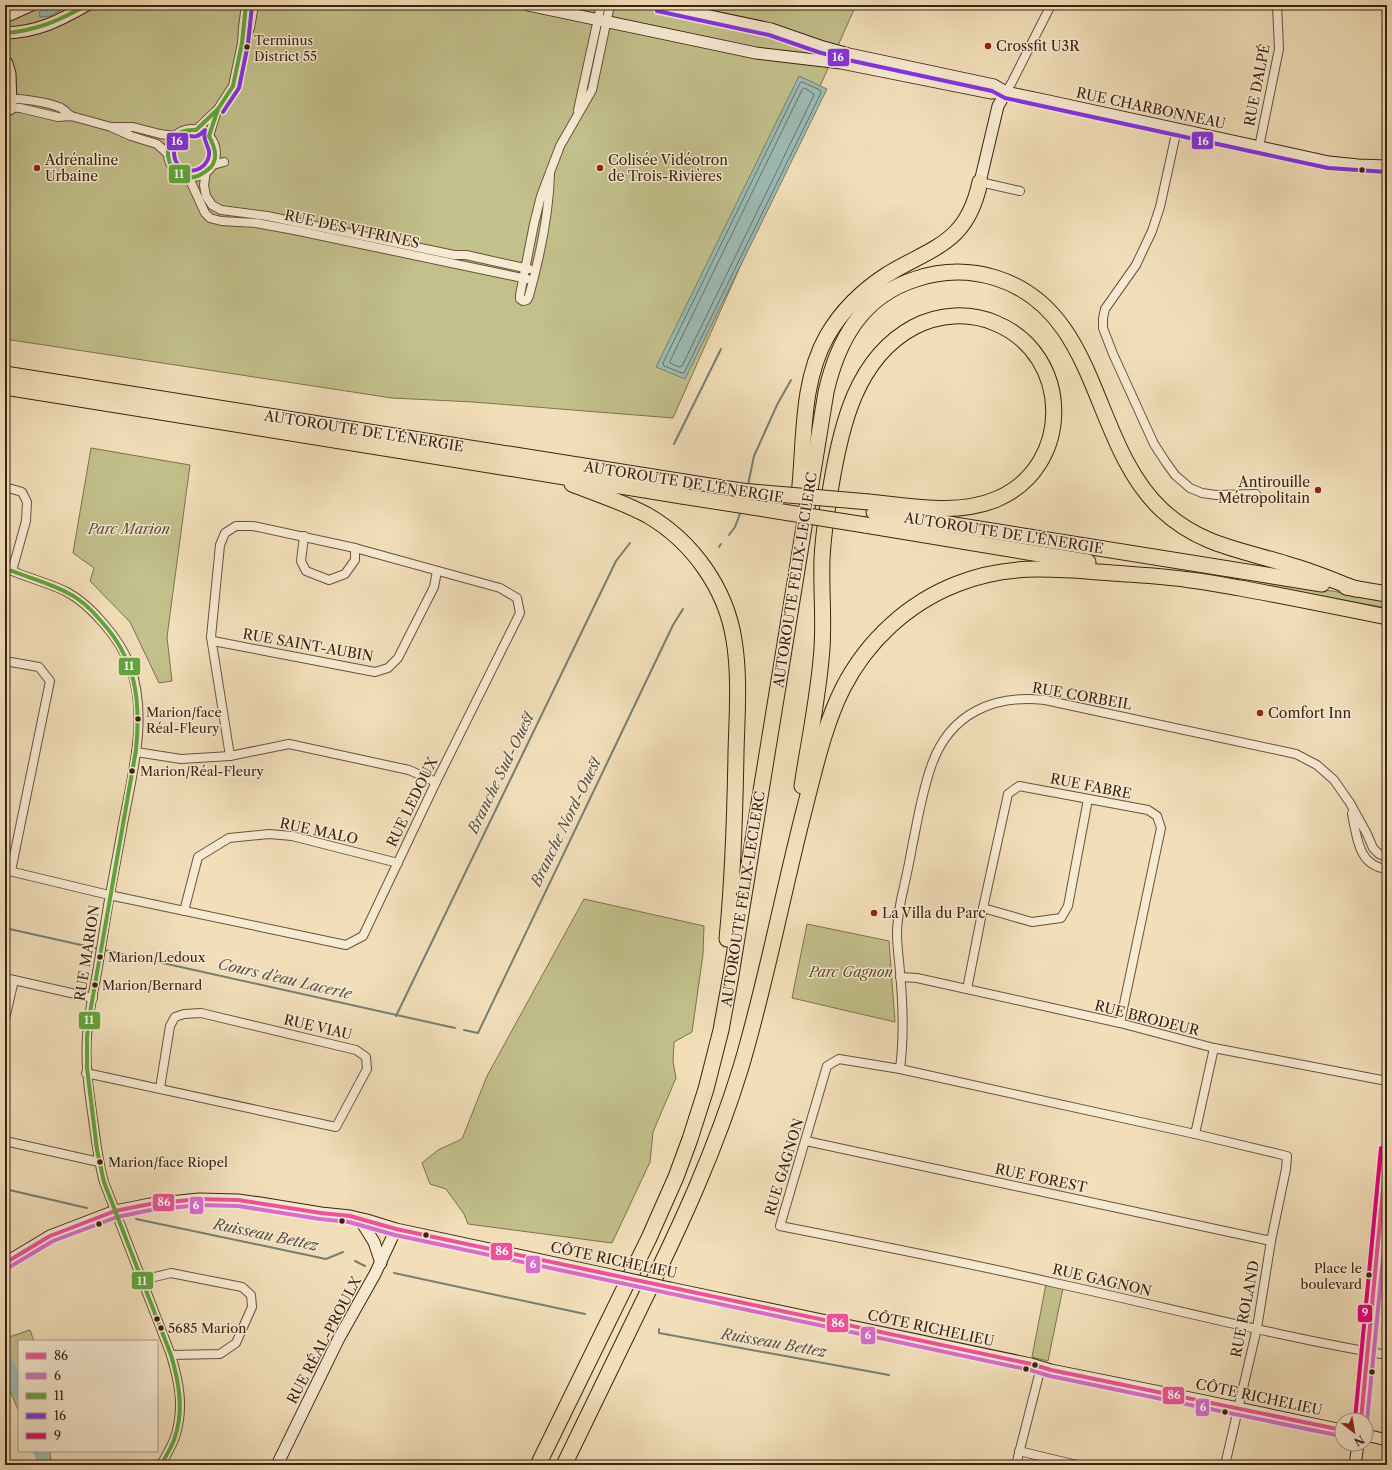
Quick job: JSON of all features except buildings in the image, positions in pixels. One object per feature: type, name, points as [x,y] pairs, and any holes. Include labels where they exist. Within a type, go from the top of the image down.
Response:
[{"type":"highway","points":[[5,64],[8,74],[7,103]]},
{"type":"highway","points":[[769,735],[799,492],[807,398],[812,372],[819,352],[837,320],[863,292],[889,274],[939,246],[959,229],[973,208],[980,182]]},
{"type":"highway","name":"AUTOROUTE FÉLIX-LECLERC","points":[[538,1465],[667,1199],[696,1123],[716,1053],[732,966],[823,405],[834,363],[841,346],[858,318],[873,303],[901,285],[926,276],[959,272],[989,276],[1018,287],[1033,296],[1047,308],[1063,326],[1076,348],[1129,469],[1146,493],[1162,510],[1176,522],[1200,536],[1226,547],[1293,566],[1356,589]]},
{"type":"highway","points":[[790,864],[821,657],[823,626],[822,564],[827,510],[840,439],[846,416],[854,396],[868,370],[884,349],[907,331],[932,320],[960,316],[987,320],[1010,331],[1028,346],[1041,363],[1049,381],[1054,400],[1054,420],[1052,434],[1045,452],[1035,468],[1022,483],[1001,497],[970,507],[867,513]]},
{"type":"highway","points":[[5,363],[62,383]]},
{"type":"highway","name":"AUTOROUTE DE L'ÉNERGIE","points":[[5,374],[683,489],[741,491],[867,513],[1387,594]]},
{"type":"highway","name":"AUTOROUTE DE L'ÉNERGIE","points":[[5,387],[546,474],[683,489],[867,513],[1191,580]]},
{"type":"highway","points":[[546,474],[627,505],[666,528],[692,553],[712,580],[732,627],[737,672],[735,810],[731,894],[716,1053]]},
{"type":"highway","points":[[564,1465],[682,1222],[718,1134],[740,1068],[756,1011],[790,864],[823,741],[842,689],[859,661],[873,643],[891,625],[915,606],[935,594],[963,581],[994,572],[1018,569],[1057,569],[1191,580],[1387,617]]},
{"type":"street","points":[[5,17],[32,5]]},
{"type":"street","points":[[5,33],[26,32],[45,27],[87,5]]},
{"type":"street","points":[[196,130],[218,109],[234,83],[242,43],[246,5]]},
{"type":"street","points":[[242,43],[250,28],[254,5]]},
{"type":"street","points":[[528,5],[765,55],[841,62],[991,94],[1006,92]]},
{"type":"street","points":[[658,5],[771,29],[838,51],[994,85],[1006,92]]},
{"type":"street","points":[[1020,191],[980,182],[998,106],[1012,82],[1051,5]]},
{"type":"street","name":"RUE DALPÉ","points":[[1259,147],[1279,49],[1277,5]]},
{"type":"street","points":[[601,6],[602,21]]},
{"type":"street","points":[[550,174],[550,198],[536,270],[529,298],[523,301],[519,297],[541,196],[561,143],[576,118],[602,21],[610,7]]},
{"type":"street","name":"RUE CHARBONNEAU","points":[[1006,92],[1335,163],[1387,166]]},
{"type":"street","points":[[7,103],[26,100],[61,108],[72,116],[111,127],[131,136],[155,143],[168,153]]},
{"type":"street","points":[[209,136],[218,109]]},
{"type":"street","points":[[111,127],[132,127],[174,136]]},
{"type":"street","points":[[1176,129],[1161,202],[1152,231],[1136,266],[1107,306],[1103,315],[1103,328],[1113,354],[1154,444],[1175,475],[1190,488],[1202,493],[1222,495],[1256,494]]},
{"type":"street","points":[[184,130],[196,130],[209,136],[215,148],[215,158],[213,165],[206,172],[189,178],[174,170],[170,164],[168,153],[169,145],[174,136],[184,130]]},
{"type":"street","points":[[213,165],[224,162]]},
{"type":"street","name":"RUE DES VITRINES","points":[[206,172],[204,186],[206,196],[212,205],[221,210],[267,216],[454,255],[466,255],[536,270]]},
{"type":"street","name":"RUE DES VITRINES","points":[[189,178],[205,213],[214,220],[263,224],[533,280]]},
{"type":"street","points":[[5,487],[22,492],[27,502],[26,521],[9,571]]},
{"type":"street","name":"RUE LEDOUX","points":[[8,870],[109,896],[346,945],[363,936],[436,782],[520,613],[518,598],[500,588],[355,548],[253,526],[236,526],[225,533],[220,546],[211,636],[230,756]]},
{"type":"street","points":[[304,536],[301,561],[306,571],[329,580],[345,574],[355,560],[355,548]]},
{"type":"street","name":"RUE MARION","points":[[9,571],[67,592],[91,610],[114,637],[130,665],[138,702],[136,752],[101,945],[87,1035],[86,1073],[98,1162],[115,1211],[171,1355],[178,1378],[181,1406],[176,1435],[161,1465]]},
{"type":"street","name":"RUE SAINT-AUBIN","points":[[211,636],[213,641],[374,672],[388,668],[398,658],[434,586],[437,571]]},
{"type":"street","points":[[5,661],[39,667],[50,681],[8,870]]},
{"type":"street","name":"RUE CORBEIL","points":[[900,1069],[903,1041],[897,922],[928,774],[937,753],[951,730],[965,717],[982,707],[1027,698],[1045,700],[1288,752],[1309,760],[1327,772],[1338,784],[1350,803],[1373,848],[1379,854],[1387,857]]},
{"type":"street","points":[[136,752],[181,759],[230,756],[289,744],[409,770],[436,782]]},
{"type":"street","name":"RUE FABRE","points":[[967,989],[1008,794],[1019,786],[1148,810],[1157,816],[1162,828],[1120,1023]]},
{"type":"street","points":[[983,908],[1032,922],[1061,918],[1068,906],[1088,798]]},
{"type":"street","name":"RUE CORBEIL","points":[[1350,803],[1362,854],[1371,864],[1387,869]]},
{"type":"street","name":"RUE MALO","points":[[184,911],[198,857],[229,838],[269,834],[292,836],[398,863]]},
{"type":"street","name":"RUE BRODEUR","points":[[900,977],[917,978],[1120,1023],[1214,1048],[1387,1081]]},
{"type":"street","points":[[5,978],[93,998]]},
{"type":"street","points":[[5,1019],[14,980]]},
{"type":"street","name":"RUE VIAU","points":[[86,1073],[336,1127],[367,1069],[366,1057],[356,1050],[201,1013],[184,1014],[175,1017],[170,1026],[160,1088]]},
{"type":"street","points":[[1196,1134],[1214,1048]]},
{"type":"street","name":"RUE GAGNON","points":[[1288,1156],[1196,1134],[900,1069],[838,1058],[827,1066],[780,1226],[1054,1282],[1314,1342],[1387,1355]]},
{"type":"street","points":[[5,1141],[98,1162]]},
{"type":"street","name":"RUE FOREST","points":[[806,1141],[1271,1241]]},
{"type":"street","points":[[1362,1412],[1367,1352],[1382,1263],[1387,1148]]},
{"type":"street","name":"RUE ROLAND","points":[[1225,1465],[1257,1328],[1271,1241],[1288,1156]]},
{"type":"street","name":"CÔTE RICHELIEU","points":[[5,1263],[50,1236],[115,1211],[156,1203],[199,1199],[244,1200],[367,1220],[396,1229],[1334,1428]]},
{"type":"street","name":"CÔTE RICHELIEU","points":[[321,1213],[373,1228],[396,1229]]},
{"type":"street","points":[[364,1226],[374,1242],[381,1263]]},
{"type":"street","name":"RUE RÉAL-PROULX","points":[[277,1465],[339,1338],[366,1293],[396,1229]]},
{"type":"street","points":[[142,1280],[171,1273],[242,1287],[251,1295],[252,1307],[236,1344],[220,1354],[171,1355]]},
{"type":"street","points":[[1016,1465],[1041,1367]]},
{"type":"street","points":[[1374,1438],[1387,1440]]},
{"type":"street","points":[[1019,1451],[1077,1465]]},
{"type":"street","points":[[1356,1465],[1357,1452]]},
{"type":"green space","points":[[5,5],[856,5],[673,418],[473,402],[392,398],[5,339]]},
{"type":"green space","name":"Parc Marion","points":[[91,448],[190,465],[167,637],[172,681],[159,683],[130,622],[90,581],[94,568],[73,553]]},
{"type":"green space","points":[[1228,574],[1387,600],[1387,608],[1229,579]]},
{"type":"green space","points":[[584,899],[704,926],[703,954],[692,1032],[674,1042],[673,1061],[676,1078],[653,1132],[650,1162],[612,1243],[468,1224],[464,1214],[446,1189],[430,1184],[422,1163],[438,1150],[462,1139],[487,1076]]},
{"type":"green space","name":"Parc Gagnon","points":[[807,924],[889,941],[895,1022],[792,998]]},
{"type":"green space","points":[[1046,1284],[1063,1288],[1048,1361],[1032,1357]]},
{"type":"green space","points":[[30,1330],[34,1340],[18,1340],[18,1410],[5,1379],[5,1333],[9,1337]]},
{"type":"green space","points":[[35,1452],[50,1452],[51,1465],[40,1465]]},
{"type":"water","points":[[49,5],[70,5],[50,16],[40,17],[39,12]]},
{"type":"water","points":[[799,76],[827,89],[685,379],[656,367]]},
{"type":"waterway","name":"Branche Sud-Ouest","points":[[674,444],[721,349]]},
{"type":"waterway","name":"Branche Nord-Ouest","points":[[748,485],[754,456],[777,405],[791,380]]},
{"type":"waterway","name":"Branche Nord-Ouest","points":[[729,535],[735,527],[741,511]]},
{"type":"waterway","name":"Branche Sud-Ouest","points":[[396,1016],[616,561],[630,543]]},
{"type":"waterway","name":"Branche Nord-Ouest","points":[[464,1030],[478,1033],[673,625],[683,609]]},
{"type":"waterway","name":"Cours d'eau Lacerte","points":[[5,928],[99,949]]},
{"type":"waterway","name":"Cours d'eau Lacerte","points":[[104,950],[455,1028]]},
{"type":"waterway","name":"Ruisseau Bettez","points":[[5,1189],[87,1208]]},
{"type":"waterway","name":"Ruisseau Bettez","points":[[136,1219],[326,1259],[343,1252]]},
{"type":"waterway","name":"Ruisseau Bettez","points":[[355,1261],[365,1266]]},
{"type":"waterway","name":"Ruisseau Bettez","points":[[394,1273],[585,1314]]},
{"type":"waterway","name":"Ruisseau Bettez","points":[[659,1329],[659,1333],[889,1375]]},
{"type":"waterway","points":[[5,1360],[10,1368],[18,1390]]},
{"type":"waterway","points":[[39,1452],[45,1465]]},
{"type":"transit line","name":"11","points":[[5,33],[27,30],[48,24],[87,5]]},
{"type":"transit line","name":"11","points":[[218,109],[233,86],[242,43],[246,5]]},
{"type":"transit line","name":"16","points":[[223,112],[239,88],[248,44],[252,6]]},
{"type":"transit line","name":"16","points":[[657,11],[769,35],[818,52],[848,60],[992,91],[1005,98],[1328,168],[1387,172]]},
{"type":"transit line","name":"11","points":[[218,109],[209,136],[215,152],[215,159],[211,167],[198,176],[186,177],[177,173],[171,165],[168,156],[169,146],[173,137],[182,132],[196,130],[218,109]]},
{"type":"transit line","name":"16","points":[[205,130],[204,138],[209,152],[208,159],[199,169],[194,171],[183,169],[175,160],[174,147],[179,139],[188,136],[196,136],[205,130]]},
{"type":"transit line","name":"11","points":[[5,570],[12,571],[60,589],[76,597],[89,608],[113,635],[129,665],[134,681],[138,714],[136,750],[90,1013],[87,1037],[87,1068],[97,1150],[104,1182],[171,1355],[176,1375],[180,1406],[178,1427],[172,1444],[161,1465]]},
{"type":"transit line","name":"9","points":[[1356,1412],[1381,1148]]},
{"type":"transit line","name":"86","points":[[1362,1412],[1387,1148]]},
{"type":"transit line","name":"86","points":[[5,1263],[50,1236],[115,1211],[150,1204],[199,1199],[238,1200],[350,1216],[396,1229],[1031,1364],[1051,1370],[1334,1428]]},
{"type":"transit line","name":"6","points":[[8,1268],[53,1241],[117,1217],[151,1210],[199,1205],[238,1206],[349,1222],[395,1235],[1030,1370],[1050,1376],[1334,1435]]},
{"type":"transit line","name":"6","points":[[1368,1412],[1387,1218]]},
{"type":"place","name":"Crossfit U3R","points":[[988,46]]},
{"type":"place","name":"Terminus District 55","points":[[247,47]]},
{"type":"place","name":"Adrénaline Urbaine","points":[[37,168]]},
{"type":"place","name":"Colisée Vidéotron de Trois-Rivières","points":[[600,168]]},
{"type":"place","name":"Antirouille Métropolitain","points":[[1318,490]]},
{"type":"place","name":"Comfort Inn","points":[[1260,713]]},
{"type":"place","name":"Marion/face Réal-Fleury","points":[[138,719]]},
{"type":"place","name":"Marion/Réal-Fleury","points":[[132,771]]},
{"type":"place","name":"La Villa du Parc","points":[[874,913]]},
{"type":"place","name":"Marion/Ledoux","points":[[100,957]]},
{"type":"place","name":"Marion/Bernard","points":[[95,985]]},
{"type":"place","name":"Marion/face Riopel","points":[[100,1162]]},
{"type":"place","name":"Place le boulevard","points":[[1369,1275]]},
{"type":"place","name":"5685 Marion","points":[[161,1328]]}]
